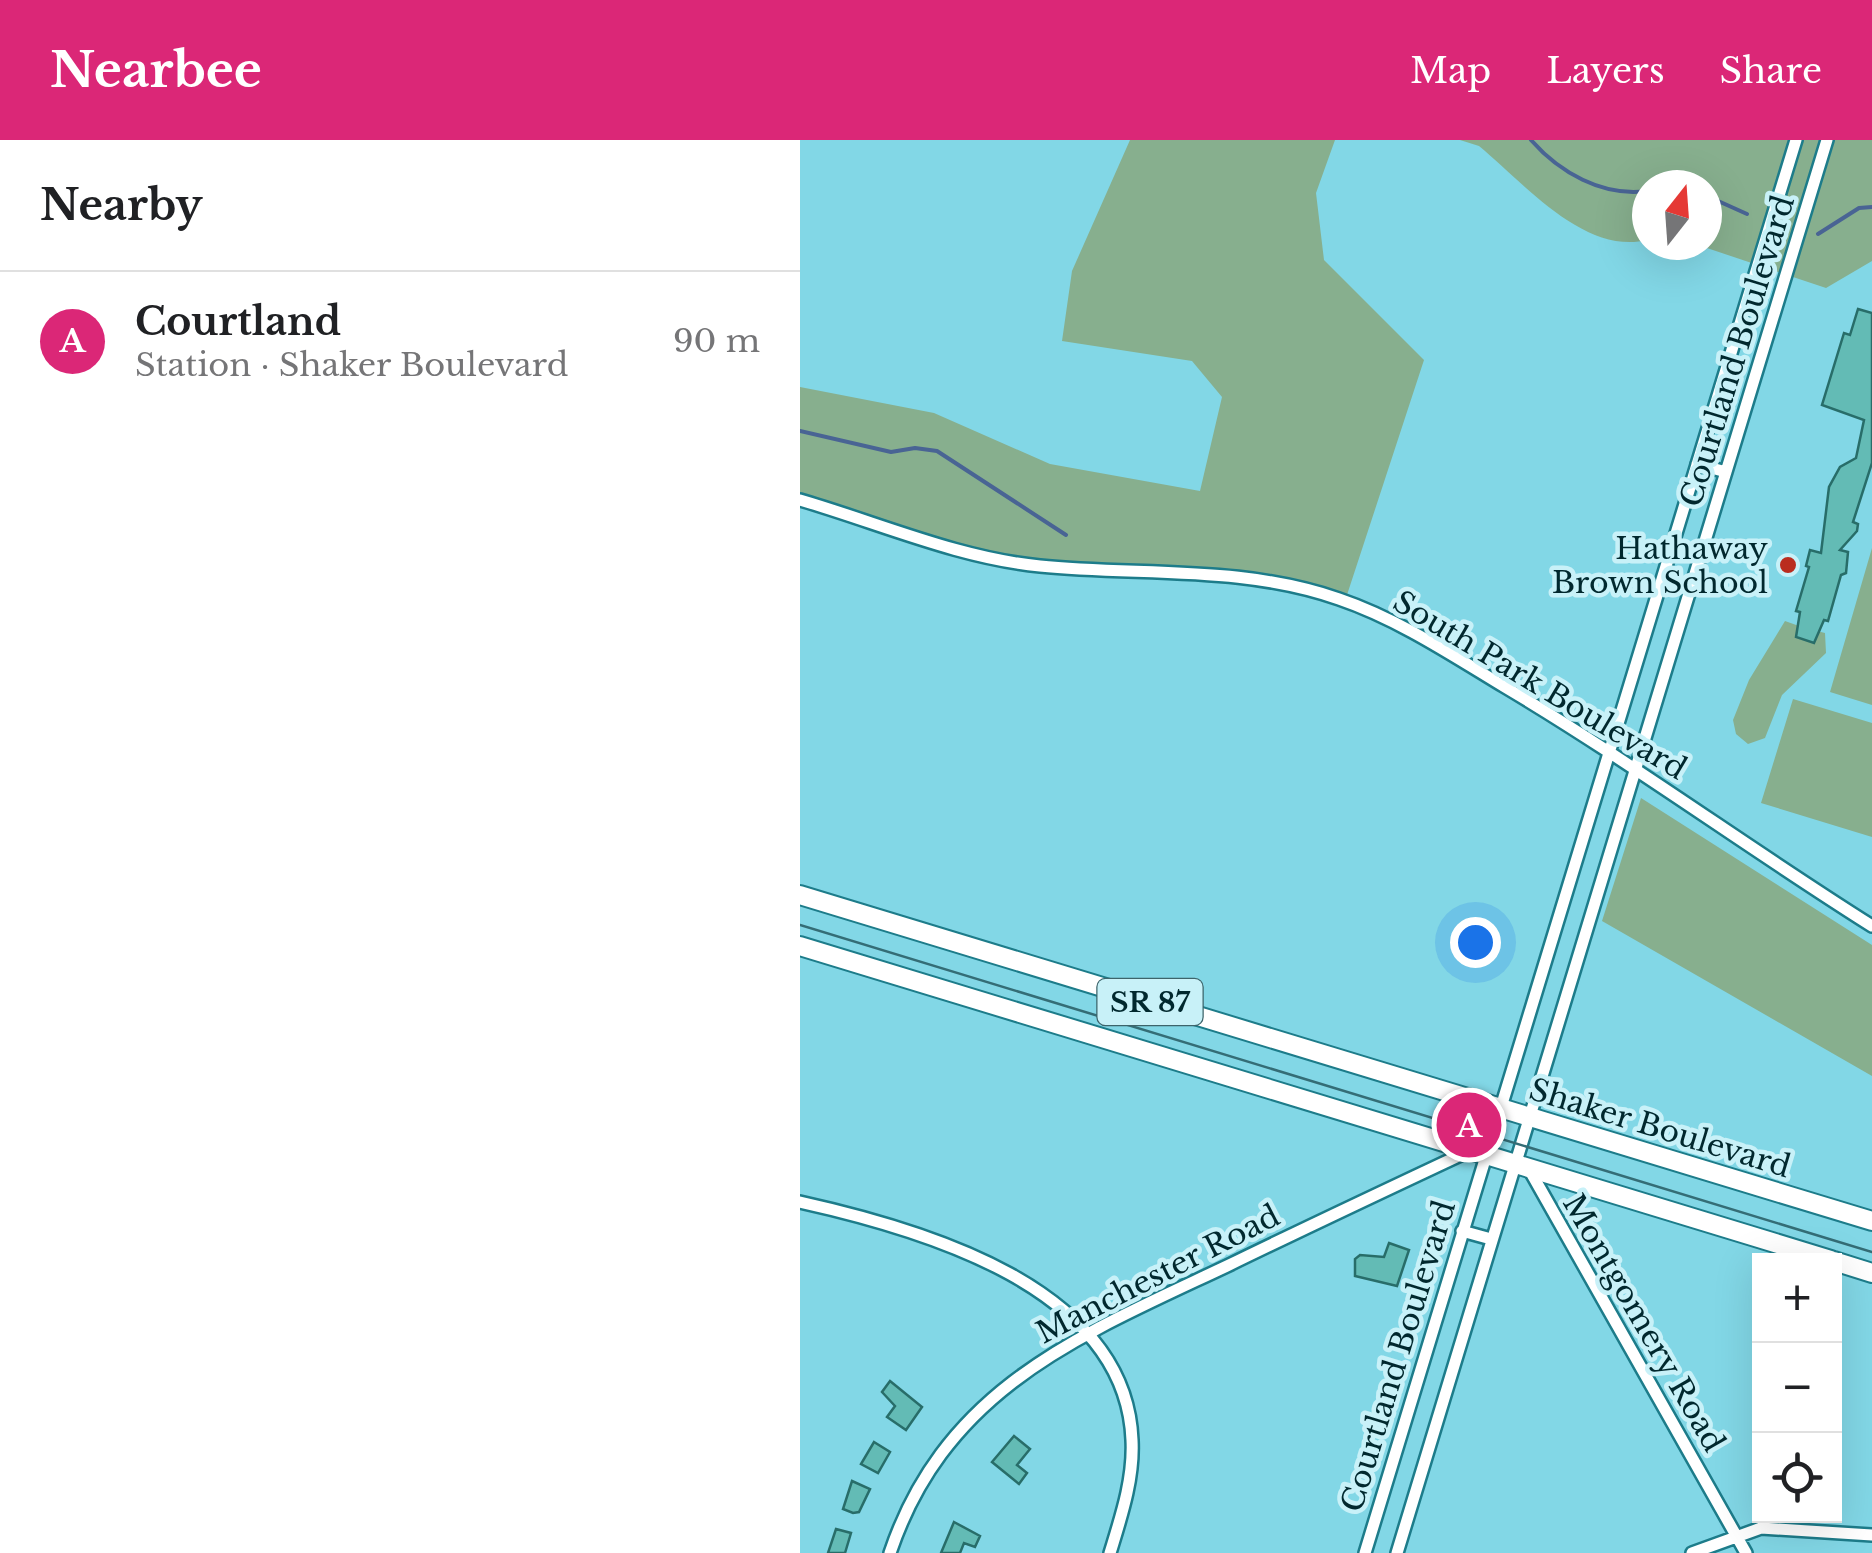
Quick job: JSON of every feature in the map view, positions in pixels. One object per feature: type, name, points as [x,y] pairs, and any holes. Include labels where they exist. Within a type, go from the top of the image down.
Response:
[{"type":"main road","name":"Shaker Boulevard","points":[[800,895],[1872,1222]]},
{"type":"main road","name":"SR 87","points":[[800,946],[1807,1253]]},
{"type":"main road","name":"SR 87","points":[[1842,1264],[1872,1273]]},
{"type":"street","name":"Courtland Boulevard","points":[[1365,1553],[1462,1231],[1477,1154],[1500,1108],[1796,140]]},
{"type":"street","name":"Courtland Boulevard","points":[[1397,1553],[1491,1239],[1521,1166],[1528,1116],[1827,140]]},
{"type":"street","points":[[1697,464],[1726,472]]},
{"type":"street","name":"South Park Boulevard","points":[[800,500],[981,557],[1039,566],[1229,575],[1286,584],[1340,599],[1440,647],[1610,749],[1872,926]]},
{"type":"street","name":"Manchester Road","points":[[890,1553],[922,1479],[949,1439],[1012,1380],[1088,1333],[1477,1154]]},
{"type":"street","name":"Montgomery Road","points":[[1521,1166],[1746,1553]]},
{"type":"street","points":[[800,1202],[890,1226],[983,1262],[1046,1295],[1088,1333],[1114,1378],[1132,1439],[1127,1494],[1110,1553]]},
{"type":"street","points":[[1462,1231],[1491,1239]]},
{"type":"street","points":[[1692,1553],[1735,1534],[1784,1527],[1872,1535]]},
{"type":"green space","points":[[1130,140],[1335,140],[1316,193],[1324,260],[1424,360],[1345,601],[1286,583],[981,557],[800,500],[800,387],[934,413],[1050,464],[1200,491],[1222,397],[1192,361],[1062,341],[1072,271]]},
{"type":"green space","points":[[1460,140],[1872,140],[1872,261],[1826,288],[1722,253],[1722,170],[1632,170],[1632,241],[1601,237],[1556,212],[1479,146]]},
{"type":"green space","points":[[1872,548],[1872,705],[1830,692]]},
{"type":"green space","points":[[1785,621],[1799,626],[1796,637],[1813,642],[1817,631],[1825,633],[1826,653],[1782,695],[1765,738],[1748,744],[1736,734],[1733,720],[1749,680]]},
{"type":"green space","points":[[1793,699],[1872,723],[1872,837],[1761,803]]},
{"type":"green space","points":[[1641,798],[1872,945],[1872,1076],[1602,921]]},
{"type":"building","points":[[1858,309],[1872,313],[1872,463],[1853,522],[1858,524],[1857,531],[1840,550],[1848,552],[1846,573],[1841,575],[1828,621],[1824,620],[1814,643],[1796,637],[1800,612],[1796,611],[1809,567],[1806,566],[1810,550],[1821,553],[1829,487],[1840,467],[1856,458],[1864,420],[1822,405],[1844,333],[1850,335]]},
{"type":"building","points":[[1389,1243],[1409,1250],[1397,1286],[1355,1276],[1355,1259],[1360,1255],[1384,1257]]},
{"type":"building","points":[[890,1381],[922,1407],[906,1430],[887,1417],[895,1406],[882,1392]]},
{"type":"building","points":[[1014,1436],[1030,1449],[1017,1465],[1027,1473],[1019,1484],[992,1462]]},
{"type":"building","points":[[874,1442],[890,1452],[878,1473],[861,1464]]},
{"type":"building","points":[[852,1481],[870,1489],[859,1512],[853,1513],[843,1509]]},
{"type":"building","points":[[954,1522],[980,1536],[975,1547],[964,1543],[960,1553],[941,1553]]},
{"type":"building","points":[[836,1529],[851,1533],[845,1553],[828,1553]]},
{"type":"waterway","points":[[1531,140],[1583,180],[1632,192]]},
{"type":"waterway","points":[[1722,203],[1747,214]]},
{"type":"waterway","points":[[1818,234],[1859,208],[1872,207]]},
{"type":"waterway","points":[[800,431],[891,452],[915,448],[937,451],[1066,535]]},
{"type":"tram line","points":[[800,925],[1872,1252]]},
{"type":"place","name":"Hathaway Brown School","points":[[1788,565]]},
{"type":"place","name":"Courtland","points":[[1469,1125]]}]
